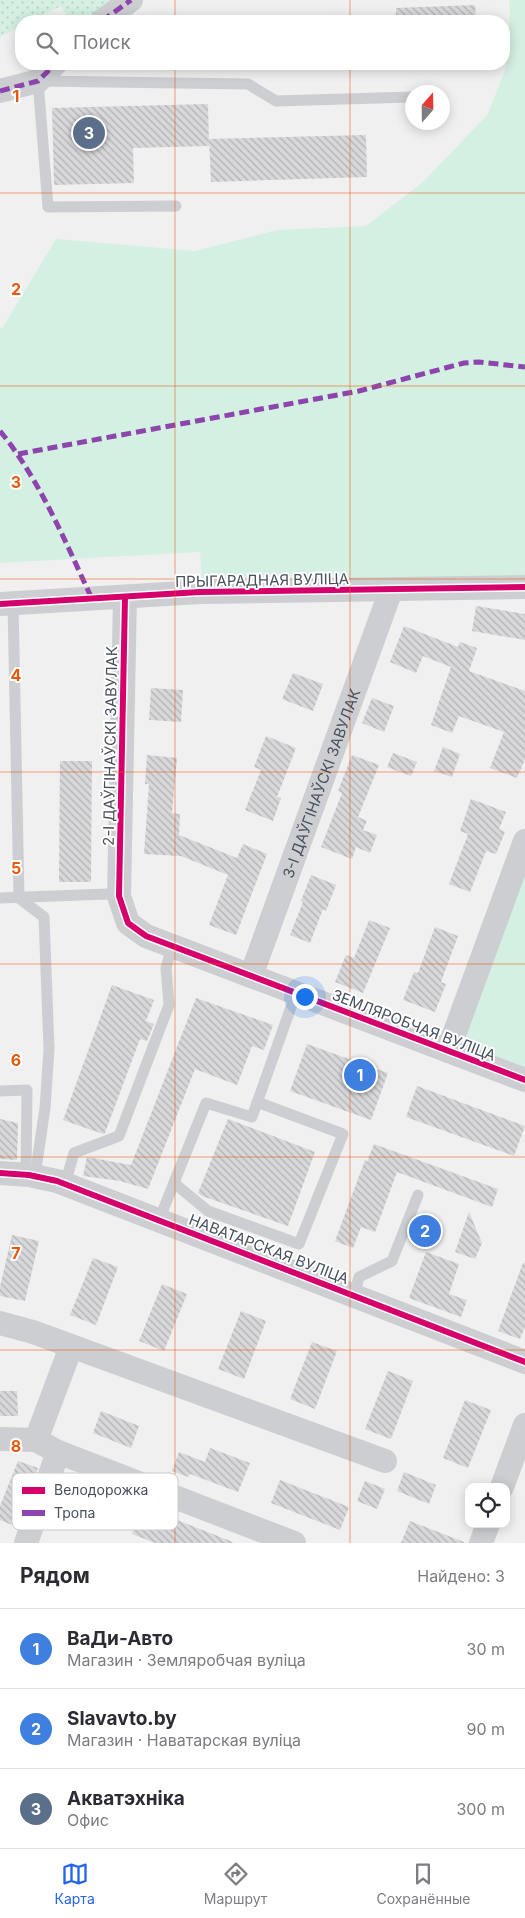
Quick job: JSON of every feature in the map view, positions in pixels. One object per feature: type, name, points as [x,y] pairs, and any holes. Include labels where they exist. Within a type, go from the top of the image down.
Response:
[{"type":"street","points":[[110,15],[131,0]]},
{"type":"street","points":[[0,91],[38,81],[49,70]]},
{"type":"street","name":"ПРЫГАРАДНАЯ ВУЛІЦА","points":[[6,604],[200,592],[391,590],[525,586]]},
{"type":"street","name":"3-І ДАЎГІНАЎСКІ ЗАВУЛАК","points":[[251,976],[391,590]]},
{"type":"street","name":"2-І ДАЎГІНАЎСКІ ЗАВУЛАК","points":[[119,896],[125,597]]},
{"type":"street","points":[[448,1051],[525,841]]},
{"type":"street","name":"ЗЕМЛЯРОБЧАЯ ВУЛІЦА","points":[[119,896],[128,923],[146,936],[525,1080]]},
{"type":"street","name":"НАВАТАРСКАЯ ВУЛІЦА","points":[[0,1173],[30,1176],[65,1184],[525,1362]]},
{"type":"street","points":[[0,1323],[33,1332],[385,1462]]},
{"type":"street","points":[[36,1440],[71,1347]]},
{"type":"street","points":[[503,1483],[525,1425]]},
{"type":"street","points":[[0,1439],[36,1440],[104,1473]]},
{"type":"street","points":[[51,1473],[58,1452]]},
{"type":"street","points":[[178,1506],[237,1533],[294,1543]]},
{"type":"street","points":[[481,1543],[487,1528]]},
{"type":"street","points":[[26,1543],[31,1530]]},
{"type":"lane","points":[[176,206],[48,207],[38,81],[248,84],[276,101],[405,97]]},
{"type":"lane","points":[[6,604],[19,898]]},
{"type":"lane","points":[[0,898],[108,894],[119,896]]},
{"type":"lane","points":[[19,898],[44,916],[49,1049],[45,1108],[30,1176]]},
{"type":"lane","points":[[65,1184],[74,1153],[118,1136],[169,1005],[166,968],[172,946]]},
{"type":"lane","points":[[159,1220],[206,1103],[252,1117],[296,993]]},
{"type":"lane","points":[[0,1091],[27,1090],[30,1176]]},
{"type":"lane","points":[[174,1182],[208,1211],[298,1244],[343,1134],[257,1102]]},
{"type":"lane","points":[[354,1296],[359,1277],[392,1262],[418,1194]]},
{"type":"green space","points":[[0,0],[131,0],[110,15],[66,15],[61,6],[43,15],[15,15],[15,29],[0,37]]},
{"type":"green space","points":[[509,0],[525,0],[525,584],[202,590],[200,552],[0,563],[0,328],[3,327],[56,239],[195,251],[278,230],[366,226],[423,182],[488,114],[505,70],[510,70]]},
{"type":"green space","points":[[525,841],[525,1080],[448,1051]]},
{"type":"building","points":[[475,5],[476,15],[396,15],[396,8]]},
{"type":"building","points":[[208,104],[209,146],[133,148],[134,183],[54,185],[52,108]]},
{"type":"building","points":[[366,135],[367,177],[211,182],[209,139]]},
{"type":"building","points":[[476,606],[525,614],[525,640],[472,631]]},
{"type":"building","points":[[404,626],[458,647],[460,642],[477,648],[469,671],[525,691],[525,759],[517,778],[490,768],[504,732],[459,716],[452,733],[431,725],[451,667],[423,656],[416,673],[390,662]]},
{"type":"building","points":[[293,673],[323,684],[313,711],[282,699]]},
{"type":"building","points":[[151,688],[183,690],[181,722],[149,720]]},
{"type":"building","points":[[372,698],[394,706],[384,732],[362,723]]},
{"type":"building","points":[[266,736],[296,748],[277,797],[281,798],[273,821],[245,810],[261,770],[254,767]]},
{"type":"building","points":[[443,747],[460,754],[452,777],[434,771]]},
{"type":"building","points":[[393,753],[417,762],[411,776],[387,767]]},
{"type":"building","points":[[147,755],[177,758],[172,813],[180,814],[179,835],[237,858],[243,844],[267,854],[236,935],[209,925],[228,875],[181,856],[144,854],[149,784],[145,784]]},
{"type":"building","points":[[352,755],[379,765],[358,817],[367,821],[363,830],[377,835],[370,853],[356,847],[352,859],[321,847],[342,793],[338,791]]},
{"type":"building","points":[[60,761],[92,761],[91,882],[59,882]]},
{"type":"building","points":[[471,799],[506,812],[499,829],[505,832],[496,854],[486,851],[470,892],[449,884],[468,834],[460,831]]},
{"type":"building","points":[[311,875],[336,885],[326,911],[323,909],[310,943],[290,935]]},
{"type":"building","points":[[369,920],[390,928],[363,993],[335,982],[346,955],[354,958]]},
{"type":"building","points":[[435,927],[458,936],[441,982],[446,984],[435,1012],[403,1000],[414,972],[418,973]]},
{"type":"building","points":[[112,985],[154,1000],[146,1021],[154,1024],[147,1041],[140,1039],[105,1133],[103,1134],[63,1120]]},
{"type":"building","points":[[196,998],[273,1025],[264,1050],[252,1046],[237,1085],[195,1069],[148,1189],[120,1181],[83,1176],[87,1157],[131,1165]]},
{"type":"building","points":[[307,1044],[388,1073],[371,1120],[290,1091]]},
{"type":"building","points":[[417,1086],[525,1126],[514,1156],[406,1117]]},
{"type":"building","points":[[0,1119],[18,1123],[17,1160],[0,1159]]},
{"type":"building","points":[[228,1119],[315,1152],[288,1226],[198,1193]]},
{"type":"building","points":[[374,1144],[498,1189],[492,1207],[397,1172],[375,1232],[361,1227],[353,1248],[335,1241],[365,1160],[367,1162]]},
{"type":"building","points":[[469,1212],[482,1243],[475,1259],[455,1252]]},
{"type":"building","points":[[12,1235],[39,1241],[25,1301],[0,1296],[0,1287]]},
{"type":"building","points":[[426,1252],[459,1264],[449,1294],[467,1300],[461,1317],[409,1298]]},
{"type":"building","points":[[93,1258],[118,1267],[96,1325],[70,1315]]},
{"type":"building","points":[[523,1263],[525,1263],[525,1327],[520,1339],[498,1331]]},
{"type":"building","points":[[162,1284],[187,1294],[164,1351],[139,1341]]},
{"type":"building","points":[[241,1311],[266,1321],[244,1379],[218,1369]]},
{"type":"building","points":[[312,1342],[337,1351],[315,1409],[290,1399]]},
{"type":"building","points":[[388,1371],[413,1381],[391,1439],[365,1429]]},
{"type":"building","points":[[0,1391],[17,1391],[18,1416],[0,1416]]},
{"type":"building","points":[[465,1400],[491,1410],[468,1468],[443,1458]]},
{"type":"building","points":[[101,1411],[139,1426],[131,1448],[93,1433]]},
{"type":"building","points":[[210,1448],[250,1463],[238,1492],[190,1474],[188,1477],[172,1471],[179,1452],[205,1462]]},
{"type":"building","points":[[18,1461],[38,1468],[36,1473],[13,1473]]},
{"type":"building","points":[[404,1472],[436,1485],[429,1504],[397,1491]]},
{"type":"building","points":[[12,1476],[12,1525],[0,1520],[0,1506]]},
{"type":"building","points":[[280,1480],[349,1507],[340,1530],[271,1503]]},
{"type":"building","points":[[365,1481],[385,1489],[377,1509],[357,1501]]},
{"type":"building","points":[[178,1520],[233,1542],[155,1543],[132,1534],[133,1531],[130,1530],[178,1530]]},
{"type":"building","points":[[410,1521],[464,1542],[464,1543],[401,1543]]},
{"type":"marked path","points":[[110,15],[131,0]]},
{"type":"marked path","points":[[0,91],[38,81],[49,70]]},
{"type":"marked path","points":[[18,454],[359,391],[464,363],[479,362],[525,367]]},
{"type":"marked path","points":[[0,431],[40,490],[92,599]]},
{"type":"cycle path","points":[[0,604],[200,592],[525,587]]},
{"type":"cycle path","points":[[125,597],[119,896],[128,923],[146,936],[525,1080]]},
{"type":"cycle path","points":[[0,1173],[29,1175],[57,1181],[525,1362]]},
{"type":"place","name":"Акватэхніка","points":[[89,133]]},
{"type":"place","name":"ВаДи-Авто","points":[[360,1075]]},
{"type":"place","name":"Slavavto.by","points":[[425,1231]]}]
